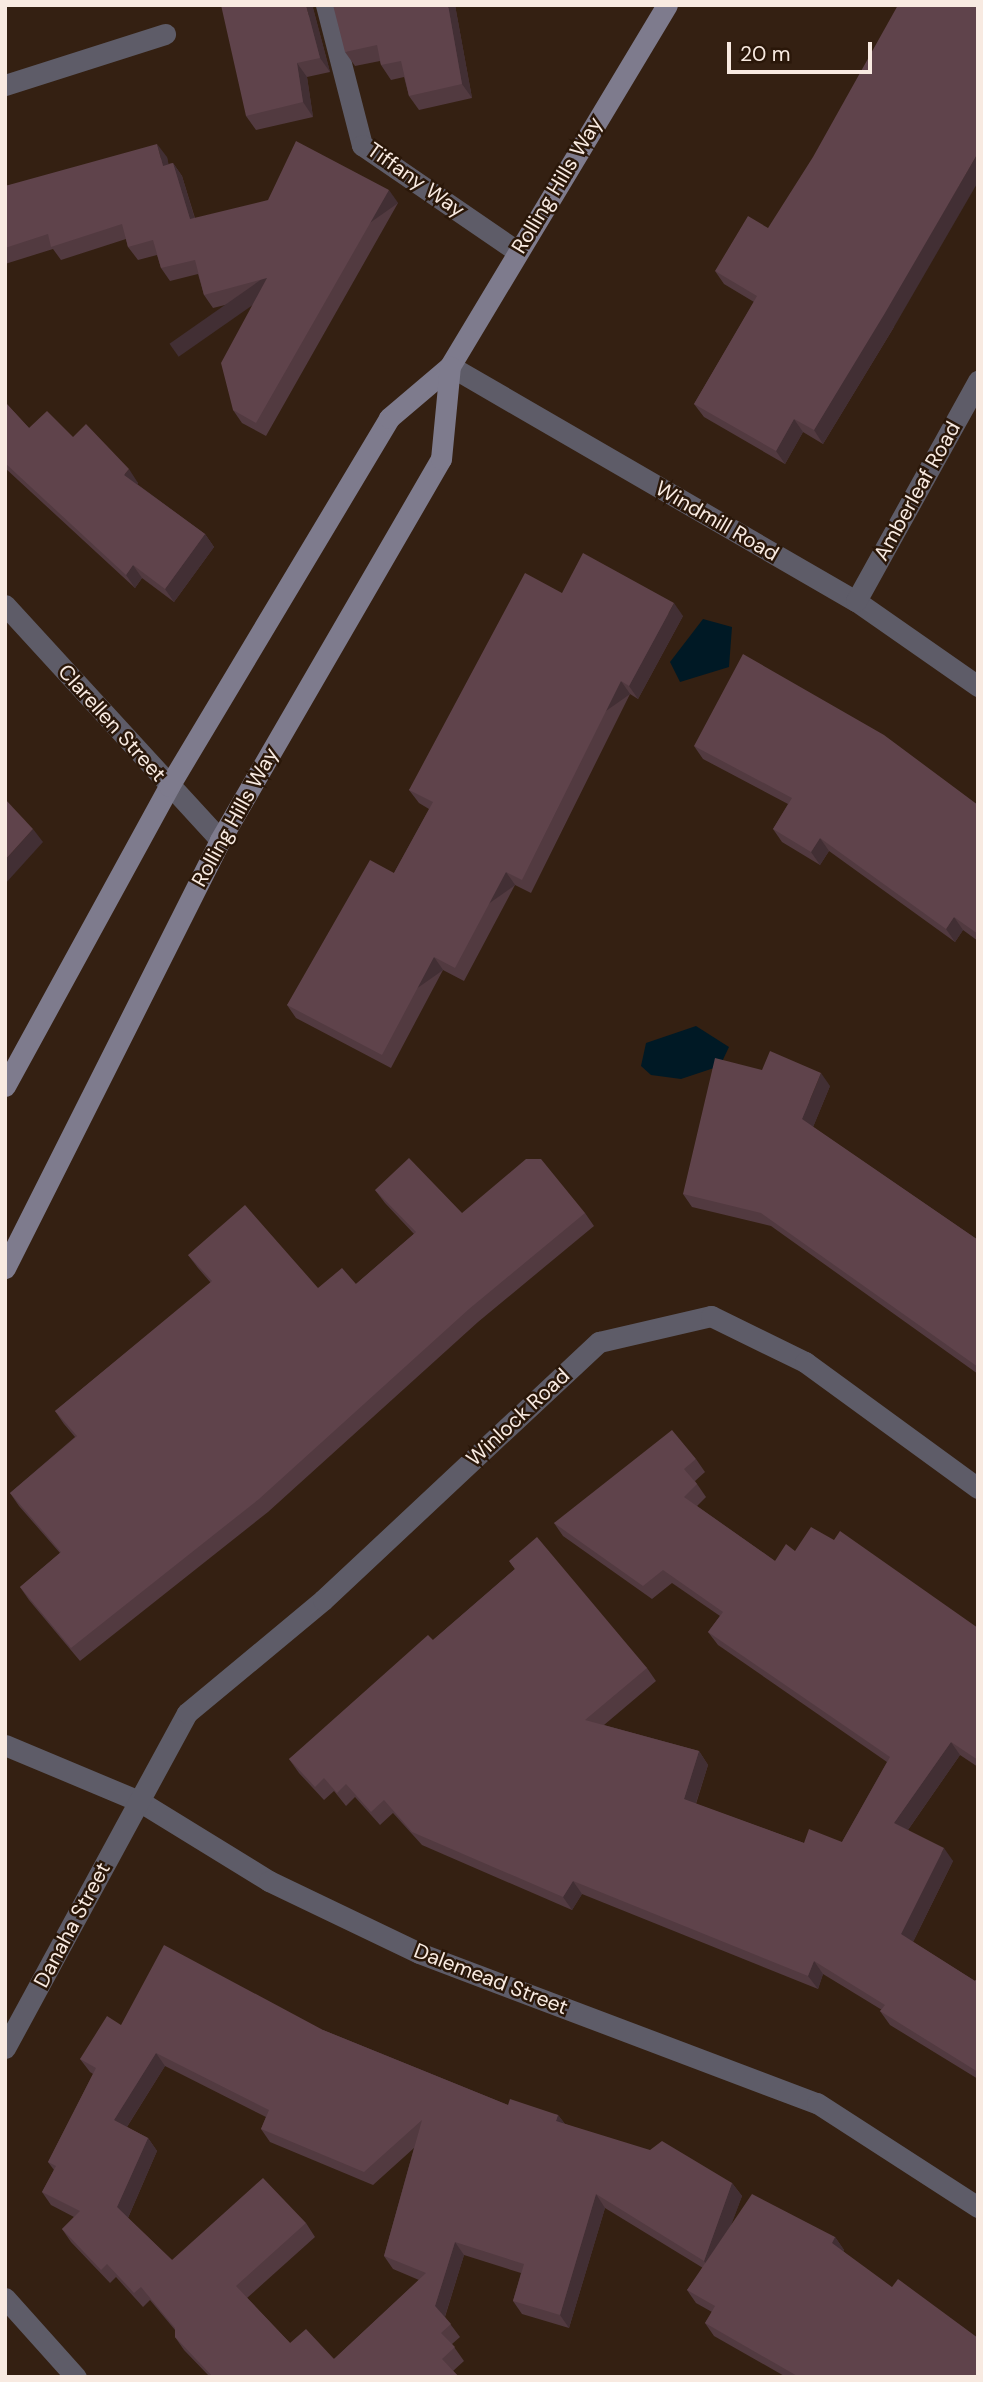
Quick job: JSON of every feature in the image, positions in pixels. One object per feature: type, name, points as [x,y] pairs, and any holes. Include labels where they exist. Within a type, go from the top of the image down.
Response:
[{"type":"street","name":"Tiffany Way","points":[[326,5],[362,145],[517,251]]},
{"type":"street","name":"Rolling Hills Way","points":[[5,1086],[169,786],[389,418],[450,366],[667,5]]},
{"type":"street","points":[[5,85],[165,34]]},
{"type":"street","name":"Rolling Hills Way","points":[[5,1268],[220,840],[441,459],[450,366]]},
{"type":"street","name":"Windmill Road","points":[[450,366],[856,601],[978,686]]},
{"type":"street","name":"Amberleaf Road","points":[[856,601],[978,381]]},
{"type":"street","name":"Clarellen Street","points":[[5,605],[220,840]]},
{"type":"street","name":"Winlock Road","points":[[139,1801],[187,1713],[323,1600],[599,1342],[711,1316],[805,1362],[978,1488]]},
{"type":"street","name":"Dalemead Street","points":[[5,1745],[139,1801],[269,1881],[419,1953],[817,2103],[978,2207]]},
{"type":"street","name":"Danaha Street","points":[[5,2048],[139,1801]]},
{"type":"street","points":[[5,2298],[76,2377]]},
{"type":"water","points":[[703,619],[732,627],[729,667],[680,682],[670,662]]},
{"type":"water","points":[[696,1026],[729,1047],[720,1066],[681,1079],[651,1075],[641,1066],[646,1043]]},
{"type":"building","points":[[221,5],[306,5],[320,58],[297,63],[303,102],[246,116]]},
{"type":"building","points":[[333,5],[448,5],[462,84],[409,96],[401,61],[381,65],[377,45],[345,52]]},
{"type":"building","points":[[898,5],[978,5],[978,153],[814,430],[794,419],[776,451],[694,404],[757,296],[715,271],[748,216],[768,228],[813,157]]},
{"type":"building","points":[[296,141],[389,190],[256,423],[233,410],[221,363],[267,278],[204,295],[195,260],[161,268],[153,240],[128,247],[122,224],[51,247],[48,234],[5,248],[5,186],[157,144],[163,166],[173,163],[190,219],[268,200]]},
{"type":"building","points":[[5,402],[29,428],[47,411],[73,437],[86,424],[129,469],[124,475],[205,534],[165,589],[133,565],[126,575],[5,463]]},
{"type":"building","points":[[583,553],[674,603],[629,686],[621,681],[522,880],[506,872],[455,968],[434,957],[382,1055],[287,1005],[370,860],[394,873],[433,802],[409,790],[525,573],[562,593]]},
{"type":"building","points":[[743,654],[884,735],[978,805],[978,934],[954,917],[946,929],[820,838],[811,852],[773,829],[792,798],[694,746]]},
{"type":"building","points":[[5,799],[33,829],[5,860]]},
{"type":"building","points":[[770,1051],[821,1073],[802,1119],[978,1240],[978,1367],[761,1213],[683,1194],[715,1058],[762,1070]]},
{"type":"building","points":[[409,1158],[462,1213],[526,1159],[541,1159],[585,1213],[469,1309],[259,1499],[71,1648],[20,1587],[61,1552],[10,1493],[77,1436],[55,1411],[212,1281],[188,1255],[245,1205],[318,1288],[342,1268],[356,1284],[416,1232],[375,1190]]},
{"type":"building","points":[[672,1430],[696,1459],[684,1469],[697,1484],[684,1497],[775,1561],[786,1544],[795,1551],[811,1527],[834,1540],[840,1531],[978,1628],[978,1760],[951,1742],[894,1823],[944,1848],[901,1934],[975,1981],[978,1977],[978,2072],[880,2011],[885,2005],[814,1961],[808,1976],[573,1881],[563,1897],[412,1832],[384,1800],[371,1812],[346,1784],[337,1793],[324,1778],[315,1787],[289,1759],[428,1635],[433,1640],[515,1569],[509,1561],[537,1537],[647,1668],[585,1720],[699,1751],[684,1799],[804,1843],[809,1829],[842,1842],[890,1757],[708,1632],[723,1612],[663,1570],[643,1586],[554,1523]]},
{"type":"building","points":[[164,1945],[323,2030],[508,2105],[510,2099],[558,2115],[556,2121],[650,2150],[662,2141],[732,2183],[704,2261],[596,2194],[560,2315],[513,2301],[524,2264],[455,2242],[435,2306],[451,2324],[441,2333],[455,2347],[442,2359],[459,2377],[213,2377],[175,2337],[175,2328],[141,2287],[134,2293],[107,2264],[101,2270],[62,2229],[80,2211],[42,2192],[56,2166],[48,2162],[96,2068],[80,2059],[107,2016],[121,2025]],"holes":[[[156,2053],[269,2110],[261,2129],[364,2172],[422,2120],[384,2256],[426,2273],[334,2359],[306,2329],[290,2343],[236,2286],[306,2223],[263,2178],[172,2260],[117,2207],[148,2138],[114,2120]]]},
{"type":"building","points":[[752,2194],[835,2237],[832,2243],[892,2287],[898,2279],[978,2338],[978,2377],[799,2377],[705,2323],[715,2306],[687,2290]]}]
